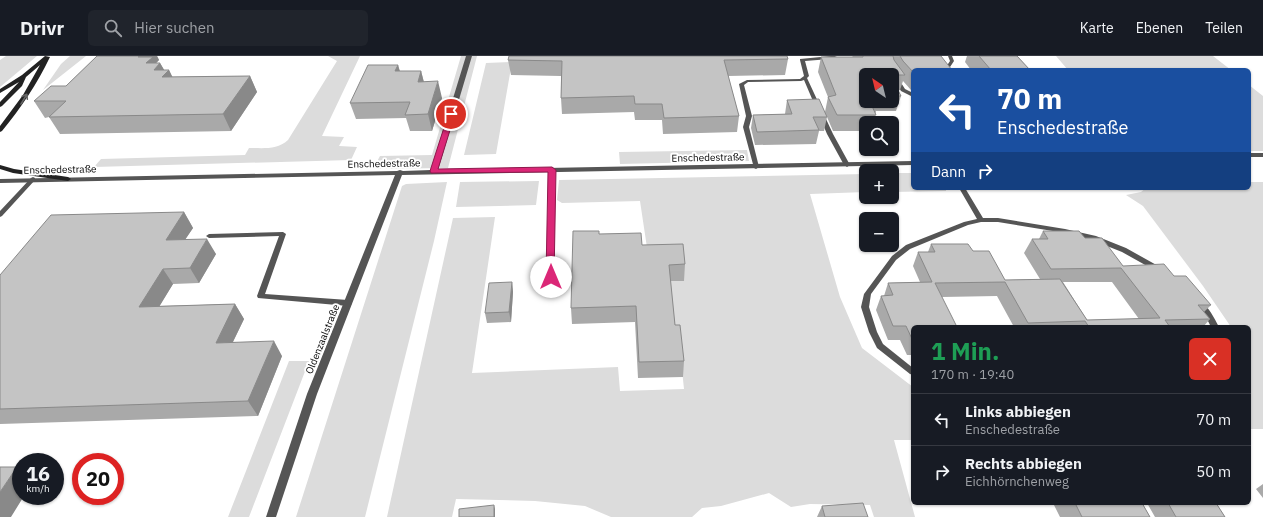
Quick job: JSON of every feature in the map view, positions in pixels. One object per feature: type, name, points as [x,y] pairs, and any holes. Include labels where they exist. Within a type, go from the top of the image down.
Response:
[{"type":"street","points":[[0,91],[24,76],[47,56]]},
{"type":"street","points":[[0,130],[18,108],[37,77],[47,56]]},
{"type":"street","points":[[434,171],[469,56]]},
{"type":"street","points":[[0,105],[16,89],[24,76]]},
{"type":"street","points":[[1251,155],[1263,155]]},
{"type":"street","name":"Enschedestraße","points":[[0,181],[33,179],[434,171],[911,163]]},
{"type":"street","points":[[0,167],[13,171],[68,179]]},
{"type":"street","name":"Oldenzaalstraße","points":[[271,517],[312,394],[400,172]]},
{"type":"lane","points":[[835,56],[830,58],[802,60],[807,76],[805,78],[830,134],[847,165]]},
{"type":"lane","points":[[947,68],[952,60],[950,56]]},
{"type":"lane","points":[[756,166],[746,127],[749,116],[741,84],[747,81],[799,80],[805,78]]},
{"type":"lane","points":[[899,83],[903,90],[911,94]]},
{"type":"lane","points":[[551,277],[552,170]]},
{"type":"lane","points":[[0,215],[33,179]]},
{"type":"lane","points":[[963,190],[981,220]]},
{"type":"lane","points":[[911,370],[880,346],[873,332],[865,307],[868,294],[894,258],[908,247],[966,223],[981,220],[998,220],[1065,231],[1094,238],[1124,250],[1162,272]]},
{"type":"lane","points":[[209,236],[283,234],[261,296],[348,303]]},
{"type":"lane","points":[[1194,298],[1209,315],[1214,325]]},
{"type":"shaded area","points":[[6,56],[37,56],[0,87],[0,60]]},
{"type":"shaded area","points":[[70,56],[86,56],[43,90],[61,64]]},
{"type":"shaded area","points":[[328,56],[360,56],[322,136],[344,137],[339,146],[357,147],[351,160],[94,167],[101,159],[245,155],[249,148],[270,148],[284,143],[288,140],[337,61]]},
{"type":"shaded area","points":[[461,56],[477,56],[448,168],[373,169],[380,156],[432,155]]},
{"type":"shaded area","points":[[1056,56],[1213,56],[1228,68],[1066,68]]},
{"type":"shaded area","points":[[512,62],[496,154],[464,155],[486,63]]},
{"type":"shaded area","points":[[1251,87],[1263,96],[1263,151],[1251,151]]},
{"type":"shaded area","points":[[747,150],[749,161],[620,164],[619,152]]},
{"type":"shaded area","points":[[899,173],[911,173],[911,190],[946,191],[899,192]]},
{"type":"shaded area","points":[[859,174],[859,192],[810,194],[840,297],[862,348],[911,385],[911,440],[894,440],[915,517],[874,517],[870,505],[810,504],[791,507],[769,493],[721,506],[702,508],[692,517],[611,517],[585,506],[535,501],[456,499],[452,517],[387,517],[453,218],[495,217],[472,373],[618,367],[620,391],[684,389],[679,341],[649,261],[640,201],[562,203],[557,200],[559,180]]},
{"type":"shaded area","points":[[539,181],[536,205],[456,207],[460,182]]},
{"type":"shaded area","points":[[447,182],[434,241],[365,517],[296,517],[402,186],[406,184]]},
{"type":"shaded area","points":[[1251,182],[1263,182],[1263,429],[1251,429],[1251,325],[1230,325],[1203,286],[1143,206],[1126,195],[1141,192],[1144,190],[1251,190]]},
{"type":"shaded area","points":[[289,361],[309,361],[249,517],[228,517]]},
{"type":"building","points":[[97,56],[153,57],[146,63],[160,63],[154,70],[169,70],[162,77],[250,76],[223,114],[49,117],[66,101],[34,101],[51,86],[66,86]]},
{"type":"building","points":[[509,56],[787,56],[788,59],[724,60],[739,116],[664,118],[662,104],[635,104],[634,96],[561,98],[562,61],[508,60]]},
{"type":"building","points":[[893,56],[894,60],[905,75],[899,75],[899,68],[859,68],[859,108],[873,108],[876,115],[837,115],[828,97],[836,95],[821,57]]},
{"type":"building","points":[[900,56],[941,56],[950,68],[911,68],[911,70]]},
{"type":"building","points":[[979,56],[1017,56],[1028,68],[989,68]]},
{"type":"building","points":[[368,65],[398,65],[395,71],[421,71],[418,82],[438,81],[428,114],[405,115],[410,102],[350,103]]},
{"type":"building","points":[[819,99],[827,117],[813,117],[819,130],[757,132],[753,115],[792,114],[787,100]]},
{"type":"building","points":[[184,212],[166,240],[207,239],[190,268],[163,269],[139,307],[235,304],[216,343],[274,341],[248,401],[0,409],[0,275],[51,215]]},
{"type":"building","points":[[573,231],[599,231],[599,234],[641,233],[642,245],[683,244],[685,264],[669,265],[675,325],[680,325],[684,361],[639,362],[636,306],[571,308]]},
{"type":"building","points":[[1043,231],[1079,231],[1085,238],[1102,238],[1123,266],[1164,264],[1174,276],[1186,276],[1211,305],[1198,305],[1210,319],[1165,320],[1169,325],[1088,325],[1085,321],[1028,323],[1005,282],[935,283],[956,325],[911,325],[911,337],[906,326],[893,326],[881,296],[893,295],[888,283],[932,282],[918,252],[935,252],[931,244],[968,244],[973,251],[989,251],[1005,280],[1060,279],[1087,320],[1160,318],[1121,268],[1051,269],[1032,239],[1048,239]]},
{"type":"building","points":[[512,282],[509,312],[485,313],[489,283]]},
{"type":"building","points":[[0,467],[12,467],[12,474],[0,492]]},
{"type":"building","points":[[863,503],[868,517],[825,517],[822,506]]},
{"type":"building","points":[[494,505],[494,517],[459,517],[459,509]]},
{"type":"building","points":[[1076,505],[1143,505],[1150,517],[1082,517]]},
{"type":"building","points":[[1169,505],[1217,505],[1225,517],[1176,517]]},
{"type":"route","points":[[451,114],[434,171],[552,170],[551,277]]}]
